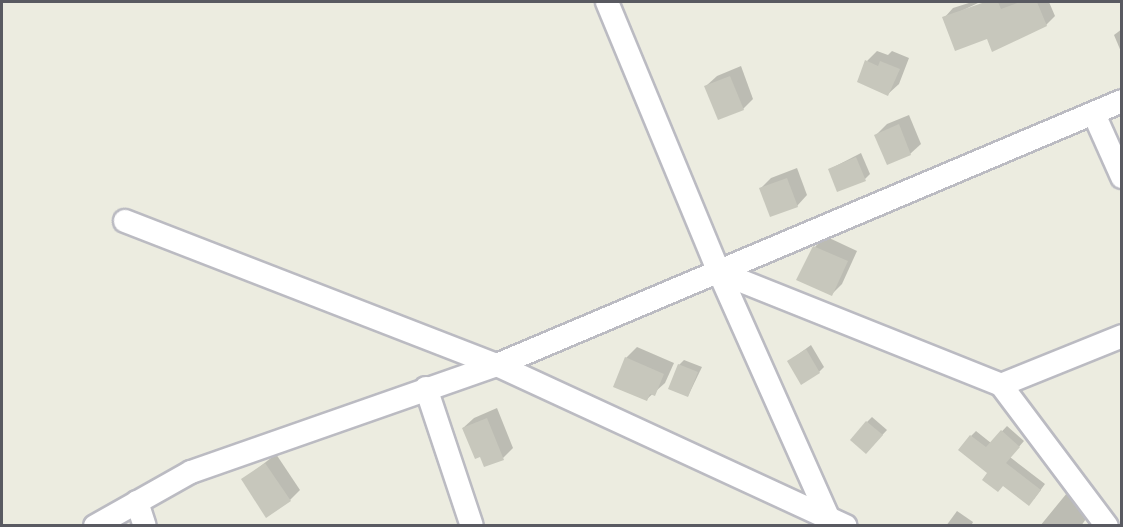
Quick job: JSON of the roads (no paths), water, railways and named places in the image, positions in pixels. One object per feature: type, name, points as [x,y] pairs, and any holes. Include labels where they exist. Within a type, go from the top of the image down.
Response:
[{"type":"street","points":[[607,2],[718,272],[836,522]]},
{"type":"street","points":[[95,525],[190,472],[497,365],[1122,101]]},
{"type":"street","points":[[1094,114],[1122,177]]},
{"type":"street","points":[[125,221],[497,365],[836,522]]},
{"type":"street","points":[[718,272],[1001,385],[1107,525]]},
{"type":"street","points":[[1001,385],[1122,336]]},
{"type":"street","points":[[426,388],[472,525]]},
{"type":"street","points":[[136,502],[146,525]]}]
